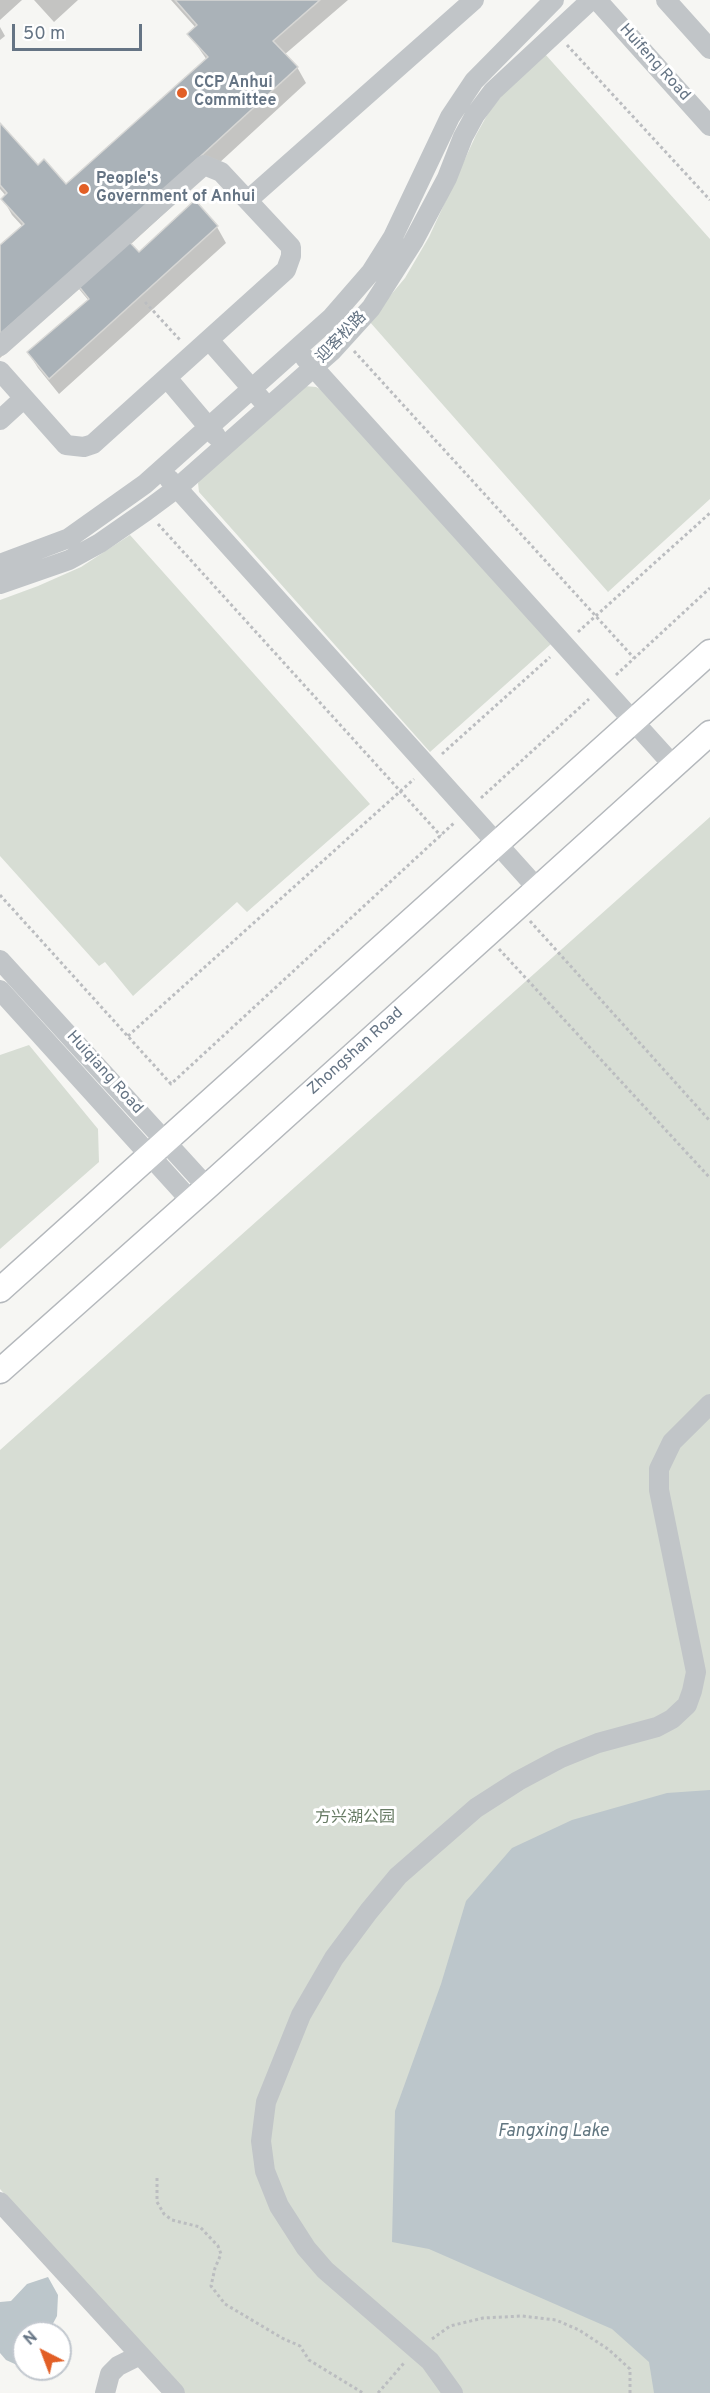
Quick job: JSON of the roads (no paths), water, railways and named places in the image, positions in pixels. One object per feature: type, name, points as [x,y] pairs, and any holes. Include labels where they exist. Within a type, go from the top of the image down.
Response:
[{"type":"main road","points":[[0,1290],[710,652]]},
{"type":"main road","name":"Zhongshan Road","points":[[0,1371],[710,733]]},
{"type":"street","name":"迎客松路","points":[[0,564],[69,538],[145,484],[331,318],[371,272],[393,237],[450,117],[474,81],[554,0]]},
{"type":"street","name":"迎客松路","points":[[0,584],[69,560],[100,543],[146,511],[177,488],[343,339],[371,308],[413,242],[447,178],[463,136],[475,115],[493,91],[591,0]]},
{"type":"street","name":"Huifeng Road","points":[[597,0],[710,126]]},
{"type":"street","name":"Huifeng Road","points":[[614,0],[710,106]]},
{"type":"street","points":[[666,0],[710,49]]},
{"type":"street","points":[[248,200],[469,2]]},
{"type":"street","points":[[0,345],[204,165],[221,172],[289,243],[290,261],[286,270],[99,441],[84,447],[66,445],[0,371]]},
{"type":"street","points":[[209,340],[268,407]]},
{"type":"street","points":[[296,349],[673,765]]},
{"type":"street","points":[[167,378],[225,446]]},
{"type":"street","points":[[0,420],[23,399]]},
{"type":"street","points":[[161,470],[537,888]]},
{"type":"street","name":"Huiqiang Road","points":[[0,960],[199,1194]]},
{"type":"street","points":[[4,1001],[26,988]]},
{"type":"street","name":"Huiqiang Road","points":[[4,1001],[158,1148]]},
{"type":"street","points":[[453,2393],[430,2361],[325,2270],[306,2248],[279,2206],[265,2170],[262,2125],[266,2102],[301,2015],[334,1958],[398,1876],[476,1808],[518,1781],[561,1758],[598,1743],[657,1727],[672,1719],[687,1705],[696,1672],[659,1490],[659,1469],[672,1442],[710,1404]]},
{"type":"street","points":[[0,2202],[175,2393]]},
{"type":"street","points":[[105,2393],[110,2374],[118,2366],[140,2355]]},
{"type":"water","name":"Fangxing Lake","points":[[710,1790],[710,2393],[654,2393],[649,2362],[612,2329],[429,2249],[392,2242],[395,2111],[441,1984],[466,1901],[512,1848],[572,1820],[667,1793]]},
{"type":"water","points":[[48,2277],[58,2295],[57,2316],[54,2321],[12,2321],[12,2363],[0,2353],[0,2302],[11,2301],[27,2284]]},
{"type":"place","name":"CCP Anhui Committee","points":[[182,93]]},
{"type":"place","name":"People's Government of Anhui","points":[[84,189]]},
{"type":"park label","name":"方兴湖公园","points":[[355,1819]]}]
